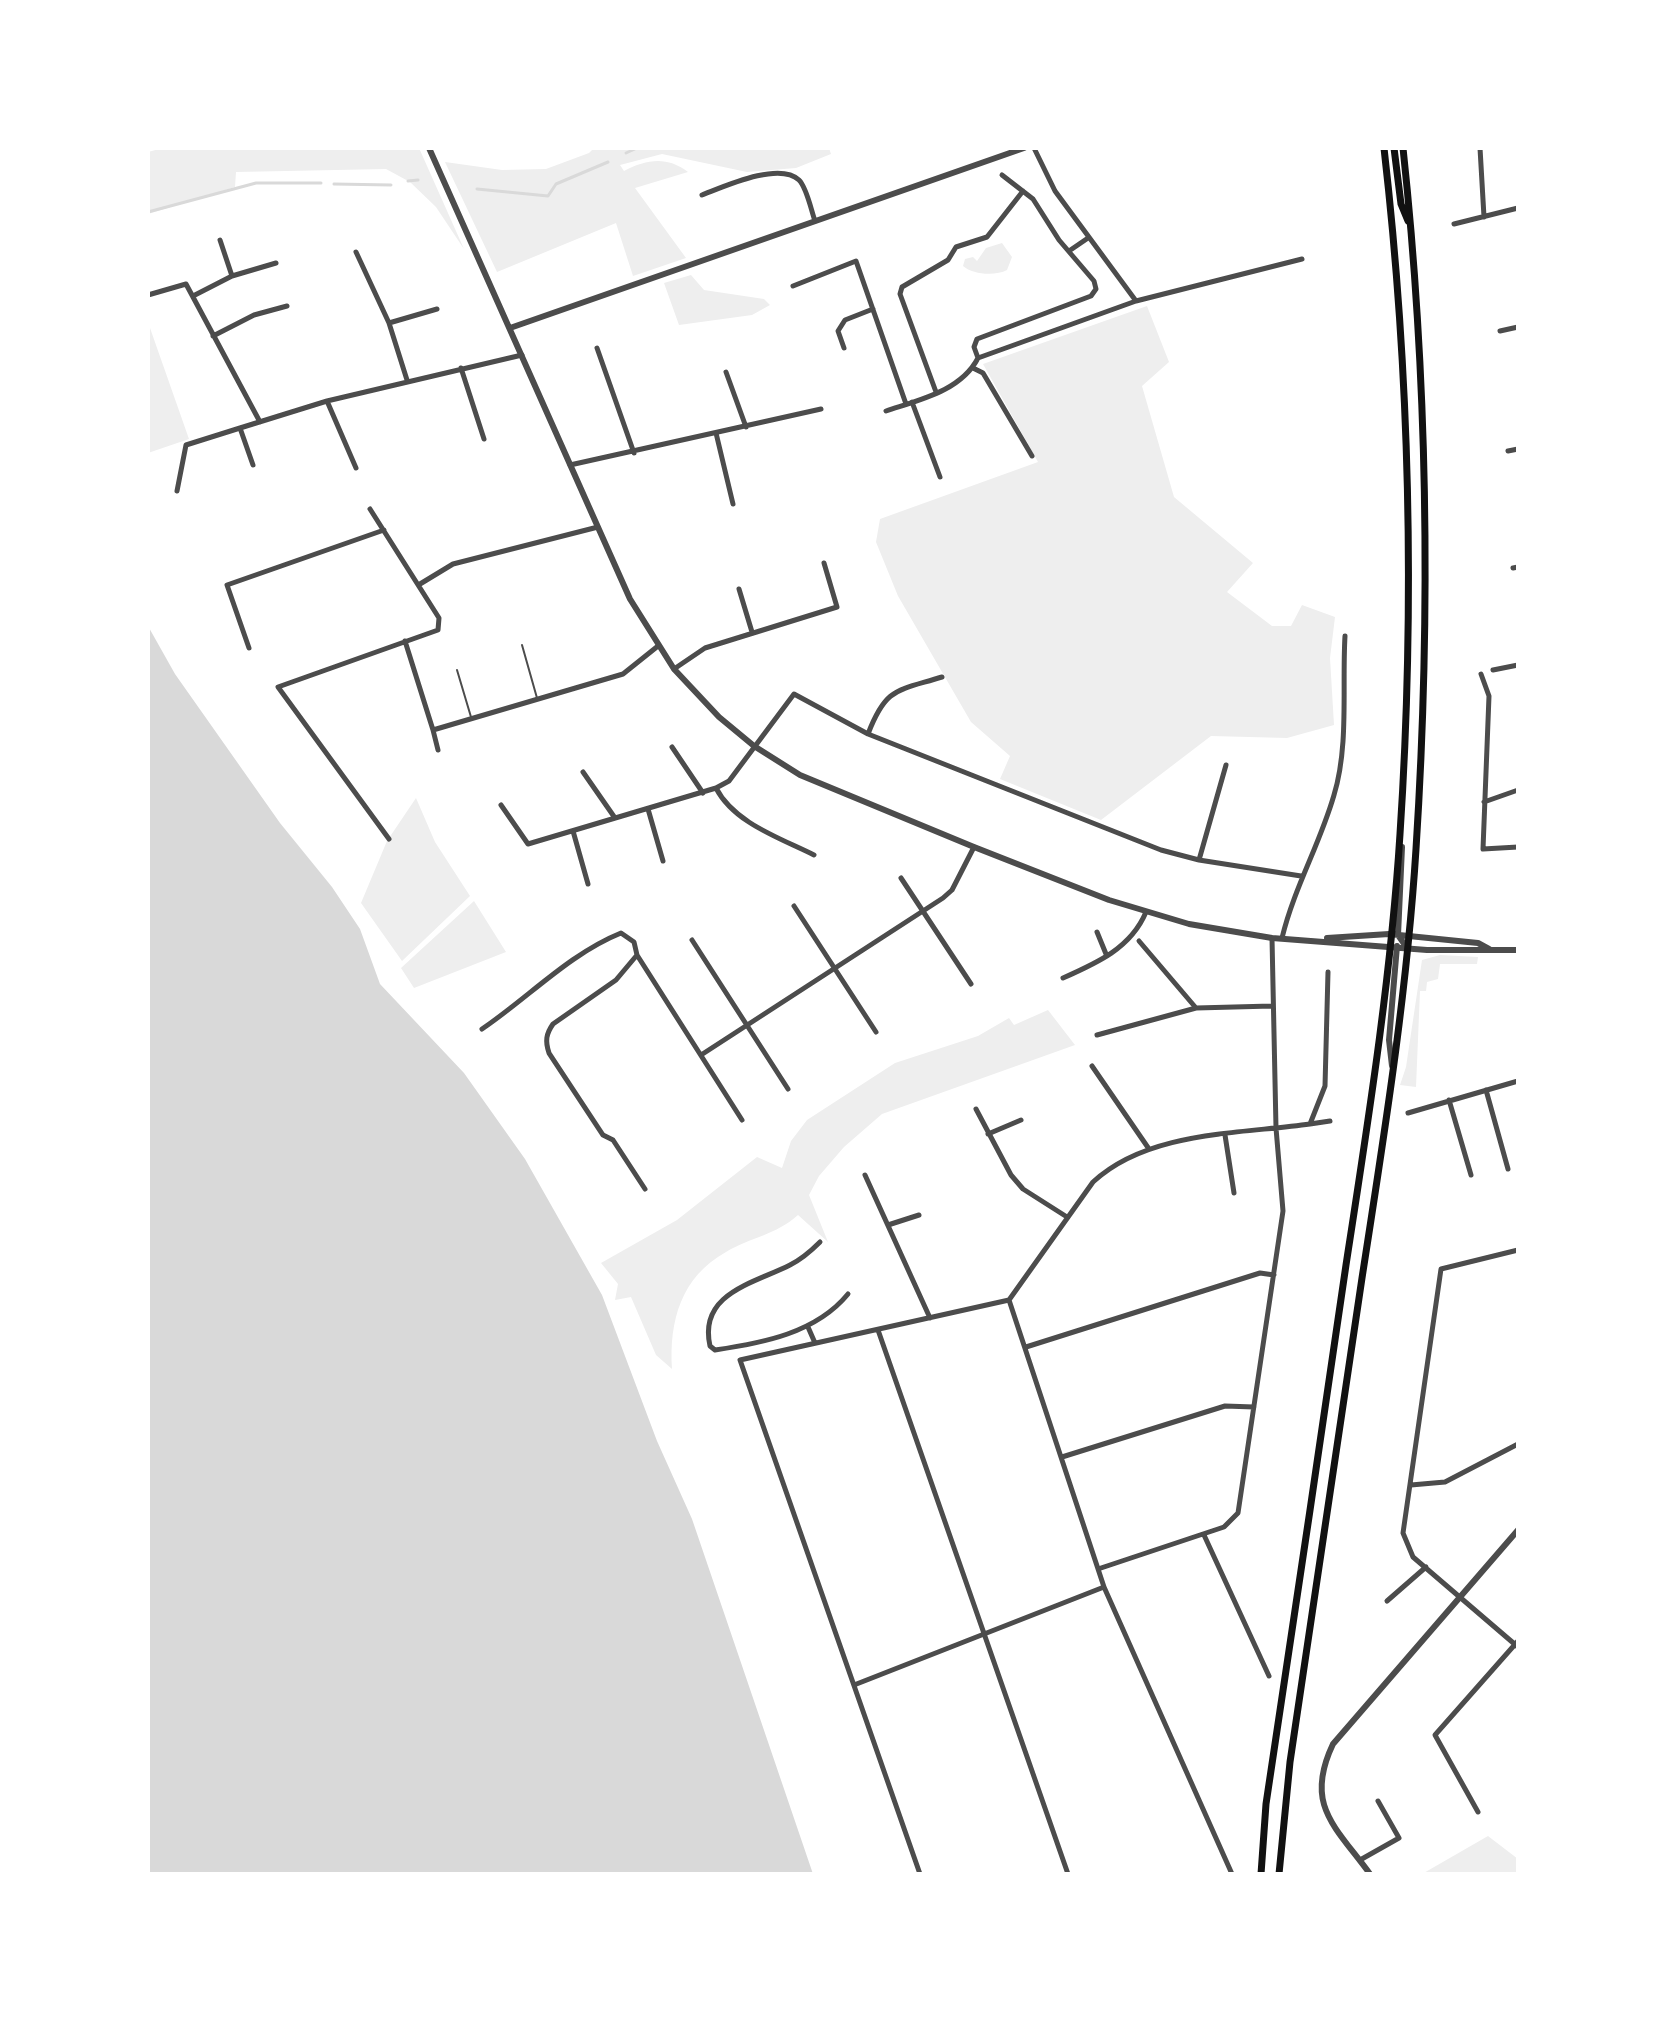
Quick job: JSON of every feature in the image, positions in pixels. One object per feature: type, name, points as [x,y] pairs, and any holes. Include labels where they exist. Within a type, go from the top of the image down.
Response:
[{"type":"main road","points":[[1261,1874],[1266,1804],[1368,1119],[1389,945],[1394,935],[1406,665],[1407,485],[1392,220],[1384,148]]},
{"type":"main road","points":[[1394,148],[1401,204],[1411,230]]},
{"type":"main road","points":[[1279,1874],[1290,1762],[1393,1073],[1402,948],[1408,936],[1425,664],[1425,482],[1411,230],[1403,148]]},
{"type":"street","points":[[429,148],[630,599],[674,669],[719,717],[754,746],[800,775],[974,847],[1146,912],[1193,925],[1272,938],[1402,948],[1518,950]]},
{"type":"street","points":[[510,328],[1024,148]]},
{"type":"street","points":[[1034,148],[1055,191],[1136,301]]},
{"type":"street","points":[[1480,148],[1484,217]]},
{"type":"street","points":[[702,195],[754,176],[789,174],[800,181],[815,221]]},
{"type":"street","points":[[978,358],[974,347],[977,339],[1091,296],[1096,289],[1094,281],[1069,251],[1044,211],[1002,175]]},
{"type":"street","points":[[936,392],[900,294],[902,287],[948,260],[956,247],[987,237],[1023,191]]},
{"type":"street","points":[[1454,224],[1518,208]]},
{"type":"street","points":[[1069,251],[1088,238]]},
{"type":"street","points":[[220,240],[232,276]]},
{"type":"street","points":[[356,252],[389,323],[407,380]]},
{"type":"street","points":[[886,411],[954,385],[973,368],[978,358],[1136,301],[1302,259]]},
{"type":"street","points":[[793,286],[856,261],[940,477]]},
{"type":"street","points":[[193,296],[232,276],[276,263]]},
{"type":"street","points":[[148,295],[186,284],[260,422]]},
{"type":"street","points":[[213,336],[254,315],[287,306]]},
{"type":"street","points":[[389,323],[437,309]]},
{"type":"street","points":[[844,348],[838,331],[845,320],[873,309]]},
{"type":"street","points":[[1500,331],[1518,327]]},
{"type":"street","points":[[597,348],[634,453]]},
{"type":"street","points":[[177,491],[186,445],[327,401],[522,355]]},
{"type":"street","points":[[461,368],[484,439]]},
{"type":"street","points":[[973,368],[983,373],[1032,456]]},
{"type":"street","points":[[726,372],[746,427]]},
{"type":"street","points":[[327,401],[356,468]]},
{"type":"street","points":[[570,465],[821,409]]},
{"type":"street","points":[[240,428],[253,465]]},
{"type":"street","points":[[716,433],[733,504]]},
{"type":"street","points":[[1508,451],[1518,449]]},
{"type":"street","points":[[370,509],[420,584],[440,625],[438,630],[278,687],[389,839]]},
{"type":"street","points":[[420,584],[453,564],[598,527]]},
{"type":"street","points":[[249,648],[227,585],[384,530]]},
{"type":"street","points":[[674,669],[705,648],[837,607],[824,563]]},
{"type":"street","points":[[739,589],[752,632]]},
{"type":"street","points":[[1282,938],[1301,876],[1335,794],[1341,755],[1345,636]]},
{"type":"street","points":[[405,641],[438,750]]},
{"type":"street","points":[[433,730],[623,674],[658,646]]},
{"type":"street","points":[[1493,670],[1518,665]]},
{"type":"street","points":[[1481,674],[1489,696],[1483,849],[1518,847]]},
{"type":"street","points":[[868,734],[879,705],[887,697],[942,677]]},
{"type":"street","points":[[501,805],[528,844],[703,793],[729,781],[794,694],[868,734],[1161,850],[1199,860],[1301,876]]},
{"type":"street","points":[[672,747],[703,793]]},
{"type":"street","points":[[1199,860],[1226,765]]},
{"type":"street","points":[[583,772],[615,818]]},
{"type":"street","points":[[716,788],[725,805],[814,855]]},
{"type":"street","points":[[1484,802],[1518,790]]},
{"type":"street","points":[[648,809],[663,861]]},
{"type":"street","points":[[573,831],[588,884]]},
{"type":"street","points":[[701,1055],[952,890],[974,847]]},
{"type":"street","points":[[901,878],[971,984]]},
{"type":"street","points":[[794,906],[876,1032]]},
{"type":"street","points":[[1063,978],[1101,962],[1106,954],[1119,948],[1139,930],[1146,912]]},
{"type":"street","points":[[1097,932],[1106,954]]},
{"type":"street","points":[[482,1029],[519,1004],[553,973],[614,936],[628,935],[637,955],[742,1120]]},
{"type":"street","points":[[1394,935],[1402,948]]},
{"type":"street","points":[[1314,939],[1394,935],[1478,943],[1489,949]]},
{"type":"street","points":[[1098,1569],[1224,1527],[1238,1513],[1283,1211],[1276,1128],[1272,938]]},
{"type":"street","points":[[692,940],[788,1089]]},
{"type":"street","points":[[1139,941],[1196,1008]]},
{"type":"street","points":[[637,955],[616,980],[553,1024],[547,1033],[546,1043],[549,1053],[603,1135],[613,1140],[645,1189]]},
{"type":"street","points":[[1310,1124],[1325,1086],[1328,972]]},
{"type":"street","points":[[1097,1035],[1196,1008],[1272,1006]]},
{"type":"street","points":[[1092,1066],[1149,1149]]},
{"type":"street","points":[[1408,1113],[1518,1081]]},
{"type":"street","points":[[1486,1090],[1508,1169]]},
{"type":"street","points":[[1449,1100],[1471,1175]]},
{"type":"street","points":[[976,1109],[1011,1175],[1023,1189],[1067,1217]]},
{"type":"street","points":[[988,1134],[1021,1120]]},
{"type":"street","points":[[920,1874],[740,1360],[1009,1300],[1067,1217],[1106,1169],[1149,1149],[1330,1121]]},
{"type":"street","points":[[1225,1135],[1234,1193]]},
{"type":"street","points":[[865,1175],[930,1318]]},
{"type":"street","points":[[888,1225],[919,1215]]},
{"type":"street","points":[[820,1242],[789,1266],[752,1279],[726,1296],[713,1315],[708,1339],[715,1350],[808,1327],[837,1307],[848,1294]]},
{"type":"street","points":[[1478,1812],[1435,1735],[1517,1644],[1413,1557],[1403,1533],[1441,1269],[1518,1250]]},
{"type":"street","points":[[1026,1347],[1260,1273],[1274,1275]]},
{"type":"street","points":[[1009,1300],[1104,1587],[1232,1874]]},
{"type":"street","points":[[808,1327],[815,1343]]},
{"type":"street","points":[[878,1330],[1068,1874]]},
{"type":"street","points":[[1062,1457],[1225,1406],[1254,1407]]},
{"type":"street","points":[[1411,1485],[1445,1482],[1518,1444]]},
{"type":"street","points":[[1370,1874],[1322,1801],[1319,1783],[1323,1765],[1333,1744],[1518,1530]]},
{"type":"street","points":[[1204,1535],[1269,1676]]},
{"type":"street","points":[[1387,1601],[1426,1567]]},
{"type":"street","points":[[854,1685],[1104,1587]]},
{"type":"street","points":[[1360,1860],[1399,1838],[1378,1801]]},
{"type":"lane","points":[[522,645],[538,699]]},
{"type":"lane","points":[[457,670],[471,719]]},
{"type":"shaded area","points":[[163,148],[419,148],[464,249],[436,207],[410,182],[386,169],[236,172],[235,187],[148,214],[148,152]]},
{"type":"shaded area","points":[[594,148],[829,148],[831,154],[796,168],[747,172],[662,154],[620,165],[624,171],[649,162],[665,161],[688,172],[635,188],[686,258],[633,276],[616,223],[497,272],[445,162],[502,170],[546,169],[589,153]]},
{"type":"shaded area","points":[[1002,243],[1012,257],[1007,270],[985,274],[963,266],[965,259],[973,257],[977,261],[986,248]]},
{"type":"shaded area","points":[[691,275],[704,290],[764,299],[770,305],[752,315],[679,325],[664,283]]},
{"type":"shaded area","points":[[1147,306],[1169,362],[1142,386],[1174,497],[1253,563],[1227,592],[1272,626],[1291,626],[1302,605],[1335,617],[1330,658],[1334,725],[1287,738],[1211,736],[1101,820],[1000,779],[1010,756],[971,722],[898,596],[876,542],[880,519],[1038,462],[983,364]]},
{"type":"shaded area","points":[[148,329],[189,439],[148,453]]},
{"type":"shaded area","points":[[148,626],[175,674],[280,823],[332,887],[360,929],[380,984],[464,1073],[525,1159],[602,1295],[657,1441],[692,1519],[813,1874],[148,1874]]},
{"type":"shaded area","points":[[416,798],[435,842],[470,896],[402,961],[361,903],[387,841]]},
{"type":"shaded area","points":[[474,901],[506,952],[414,988],[401,968]]},
{"type":"shaded area","points":[[1440,955],[1478,957],[1477,964],[1440,964],[1438,979],[1427,982],[1426,991],[1420,991],[1416,1087],[1400,1085],[1406,1067],[1422,960]]},
{"type":"shaded area","points":[[1048,1010],[1075,1045],[882,1114],[844,1147],[819,1176],[809,1195],[828,1242],[798,1215],[781,1227],[726,1252],[698,1274],[681,1302],[673,1334],[672,1369],[656,1355],[631,1297],[615,1300],[618,1284],[601,1263],[677,1220],[757,1157],[782,1168],[791,1141],[807,1120],[895,1063],[978,1036],[1009,1018],[1014,1025]]},
{"type":"shaded area","points":[[1488,1836],[1518,1859],[1518,1874],[1422,1874]]},
{"type":"waterway","points":[[626,153],[637,148]]},
{"type":"waterway","points":[[477,189],[548,196],[556,184],[608,162]]},
{"type":"waterway","points":[[408,181],[418,180]]},
{"type":"waterway","points":[[148,212],[256,183],[321,183]]},
{"type":"waterway","points":[[334,184],[391,185]]}]
